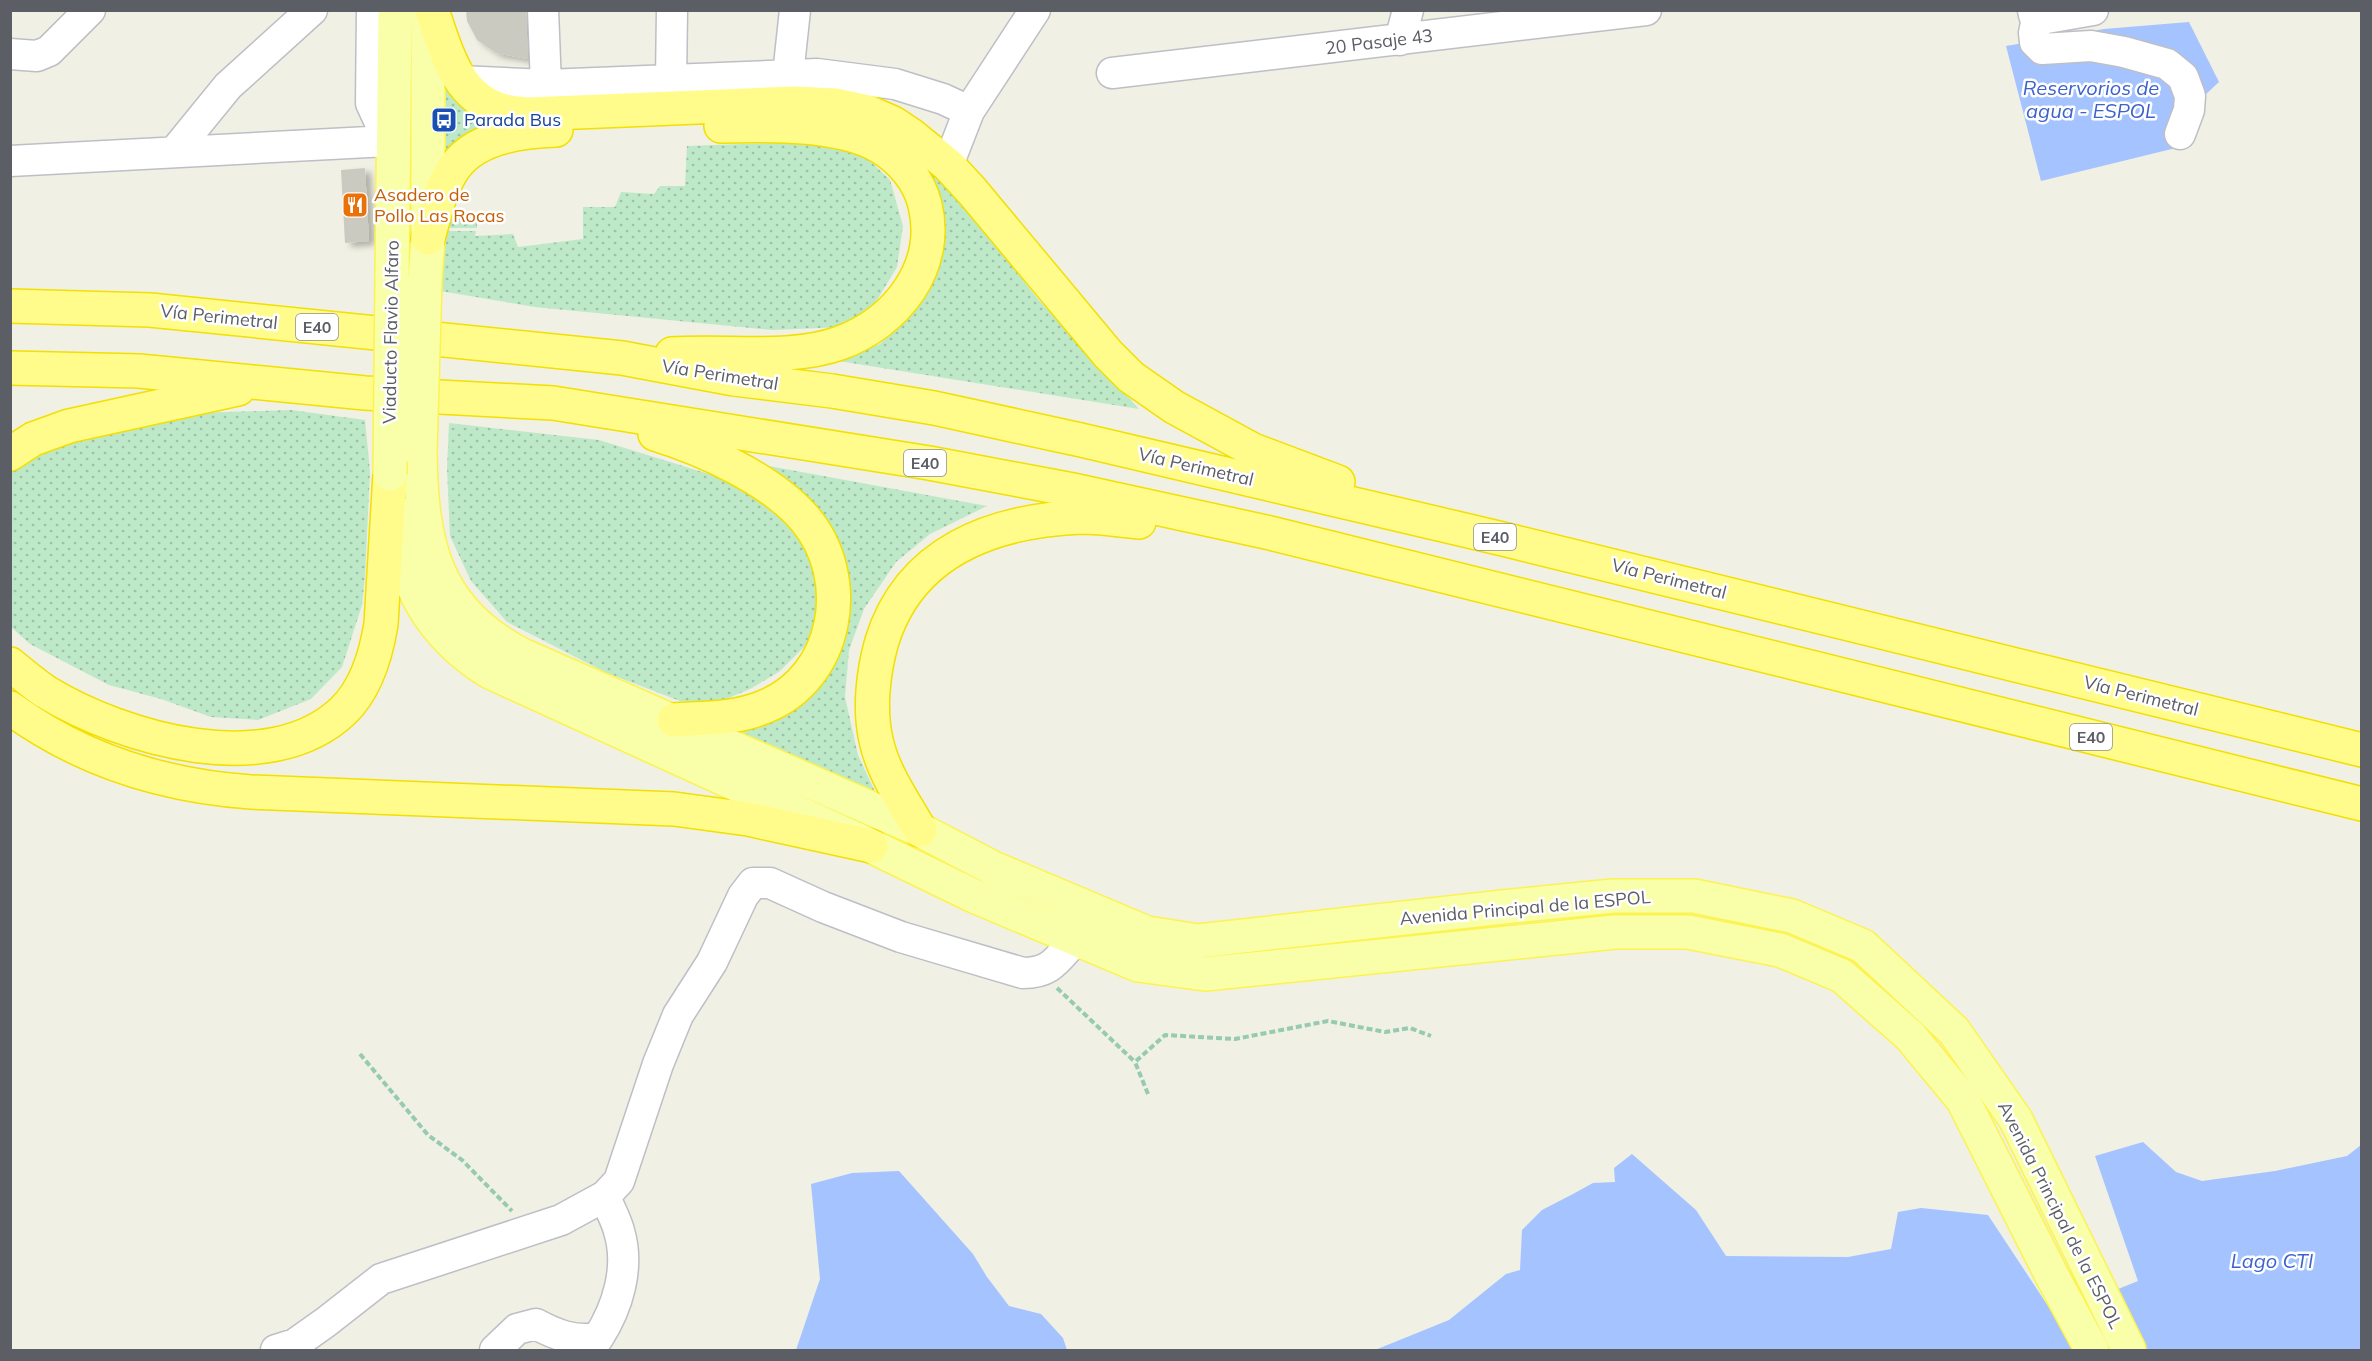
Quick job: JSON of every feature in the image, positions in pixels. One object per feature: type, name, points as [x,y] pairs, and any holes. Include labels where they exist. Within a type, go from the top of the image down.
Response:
[{"type":"highway","points":[[430,10],[450,64],[460,81],[484,103],[504,112],[529,114],[775,103],[835,105],[868,112],[887,120],[911,135],[948,165],[1107,354],[1157,396],[1236,440],[1276,459],[1507,540]]},
{"type":"highway","points":[[428,238],[446,183],[461,159],[494,140],[537,131],[754,126],[824,131],[845,134],[878,145],[891,154],[913,176],[920,189],[927,215],[928,244],[924,264],[916,280],[898,305],[874,326],[841,342],[816,349],[682,353],[622,358]]},
{"type":"highway","name":"Vía Perimetral","points":[[10,306],[150,310],[622,358],[734,379],[934,408],[1082,440],[1507,540],[2361,750]]},
{"type":"highway","name":"E40","points":[[10,368],[139,371],[271,382],[365,393],[553,403],[929,463],[1078,491],[1270,533],[2361,804]]},
{"type":"highway","points":[[10,454],[33,439],[69,426],[271,382]]},
{"type":"highway","points":[[553,403],[659,435],[731,466],[788,501],[807,520],[822,545],[832,575],[834,606],[829,635],[809,674],[789,694],[764,707],[732,716],[674,720]]},
{"type":"highway","points":[[10,664],[46,692],[68,703],[110,722],[182,743],[220,748],[243,748],[284,742],[316,729],[343,711],[352,701],[366,677],[378,644],[390,474]]},
{"type":"highway","points":[[920,830],[889,775],[876,740],[874,686],[880,648],[892,614],[912,583],[930,566],[952,550],[983,535],[1017,525],[1082,517],[1270,533]]},
{"type":"highway","points":[[10,708],[72,745],[129,769],[181,784],[251,792],[674,808],[747,819],[872,846]]},
{"type":"main road","name":"Viaducto Flavio Alfaro","points":[[395,10],[391,147],[390,474],[397,533],[410,580],[432,621],[464,654],[504,679],[872,846]]},
{"type":"main road","name":"Viaducto Flavio Alfaro","points":[[430,10],[428,238],[420,451],[424,512],[434,560],[450,594],[474,624],[495,640],[522,655],[674,720]]},
{"type":"main road","name":"Avenida Principal de la ESPOL","points":[[674,720],[920,830],[993,868],[1147,933],[1198,941],[1613,897],[1694,896],[1792,916],[1863,946],[1954,1031],[2016,1120],[2129,1350]]},
{"type":"main road","name":"Avenida Principal de la ESPOL","points":[[872,846],[974,896],[1138,965],[1205,974],[1506,945],[1615,932],[1688,932],[1780,950],[1842,976],[1910,1036],[1964,1100],[2052,1276],[2092,1350]]},
{"type":"main road","points":[[943,881],[957,873],[960,862],[956,850]]},
{"type":"main road","points":[[1076,939],[1084,907]]},
{"type":"main road","points":[[1503,907],[1506,945]]},
{"type":"street","points":[[10,54],[37,56],[49,51],[90,10]]},
{"type":"street","points":[[176,152],[228,86],[312,10]]},
{"type":"street","points":[[10,161],[176,152],[391,147],[371,103],[372,10]]},
{"type":"street","points":[[543,10],[546,85]]},
{"type":"street","points":[[671,80],[672,10]]},
{"type":"street","points":[[788,75],[795,10]]},
{"type":"street","points":[[948,165],[969,111],[1035,10]]},
{"type":"street","points":[[1400,40],[1408,10]]},
{"type":"street","name":"20 Pasaje 43","points":[[1112,73],[1646,10]]},
{"type":"street","points":[[2093,10],[2035,14],[2035,42],[2042,49],[2091,46],[2167,64],[2183,77],[2190,96],[2180,134]]},
{"type":"street","points":[[460,81],[546,85],[788,75],[841,76],[895,84],[943,99],[969,111]]},
{"type":"street","points":[[276,1350],[295,1344],[381,1279],[561,1220],[605,1196],[619,1180],[658,1064],[678,1015],[712,962],[743,896],[753,883],[770,883],[823,907],[900,937],[1023,973],[1040,973],[1051,966],[1076,939]]},
{"type":"street","points":[[495,1350],[517,1329],[536,1324],[552,1333],[581,1341],[598,1338],[609,1321],[624,1264],[620,1232],[605,1196]]},
{"type":"path","points":[[1040,973],[1135,1062],[1148,1094]]},
{"type":"path","points":[[1135,1062],[1165,1035],[1235,1039],[1328,1021],[1385,1032],[1410,1028],[1431,1036]]},
{"type":"path","points":[[360,1054],[428,1135],[462,1161],[509,1209],[537,1228]]},
{"type":"green space","points":[[444,81],[511,120],[444,159]]},
{"type":"green space","points":[[833,141],[864,155],[890,180],[903,226],[897,267],[874,305],[843,327],[772,330],[535,307],[440,291],[446,231],[476,231],[475,236],[513,234],[518,247],[583,239],[583,207],[615,207],[621,192],[654,194],[660,186],[685,186],[687,146]]},
{"type":"green space","points":[[906,147],[938,172],[1037,298],[1139,409],[820,358],[845,356],[880,344],[919,304]]},
{"type":"green space","points":[[476,212],[477,228],[450,228],[449,213]]},
{"type":"green space","points":[[291,410],[365,420],[370,472],[362,605],[342,667],[311,699],[258,720],[211,717],[161,699],[109,685],[30,644],[11,627],[10,467],[60,440],[196,413]]},
{"type":"green space","points":[[449,423],[599,440],[712,475],[770,502],[795,526],[818,566],[820,612],[805,646],[780,671],[752,688],[719,702],[680,701],[607,673],[507,622],[471,581],[450,536],[447,468]]},
{"type":"green space","points":[[747,462],[987,506],[930,534],[896,562],[864,609],[849,650],[845,697],[858,755],[877,796],[721,735],[829,650],[812,510],[793,485]]},
{"type":"water","name":"Reservorios de agua - ESPOL","points":[[2189,22],[2219,82],[2204,96],[2184,146],[2041,181],[2006,46],[2104,29]]},
{"type":"water","name":"Lago CTI","points":[[2143,1142],[2176,1172],[2202,1181],[2275,1171],[2347,1156],[2361,1145],[2361,1350],[1375,1350],[1449,1320],[1506,1274],[1520,1270],[1522,1230],[1542,1210],[1593,1183],[1615,1182],[1614,1168],[1632,1154],[1696,1210],[1726,1256],[1848,1257],[1891,1249],[1898,1212],[1921,1208],[1988,1215],[2054,1315],[2138,1281],[2095,1156]]},
{"type":"water","points":[[899,1171],[973,1254],[1009,1306],[1041,1314],[1063,1338],[1067,1350],[796,1350],[820,1279],[811,1184],[852,1173]]},
{"type":"building","points":[[466,10],[526,10],[528,59],[496,53],[477,40],[467,21]]},
{"type":"building","name":"Asadero de Pollo Las Rocas","points":[[365,168],[369,241],[345,243],[341,170]]},
{"type":"place","name":"Parada Bus","points":[[444,120]]},
{"type":"place","name":"Asadero de Pollo Las Rocas","points":[[355,205]]}]
